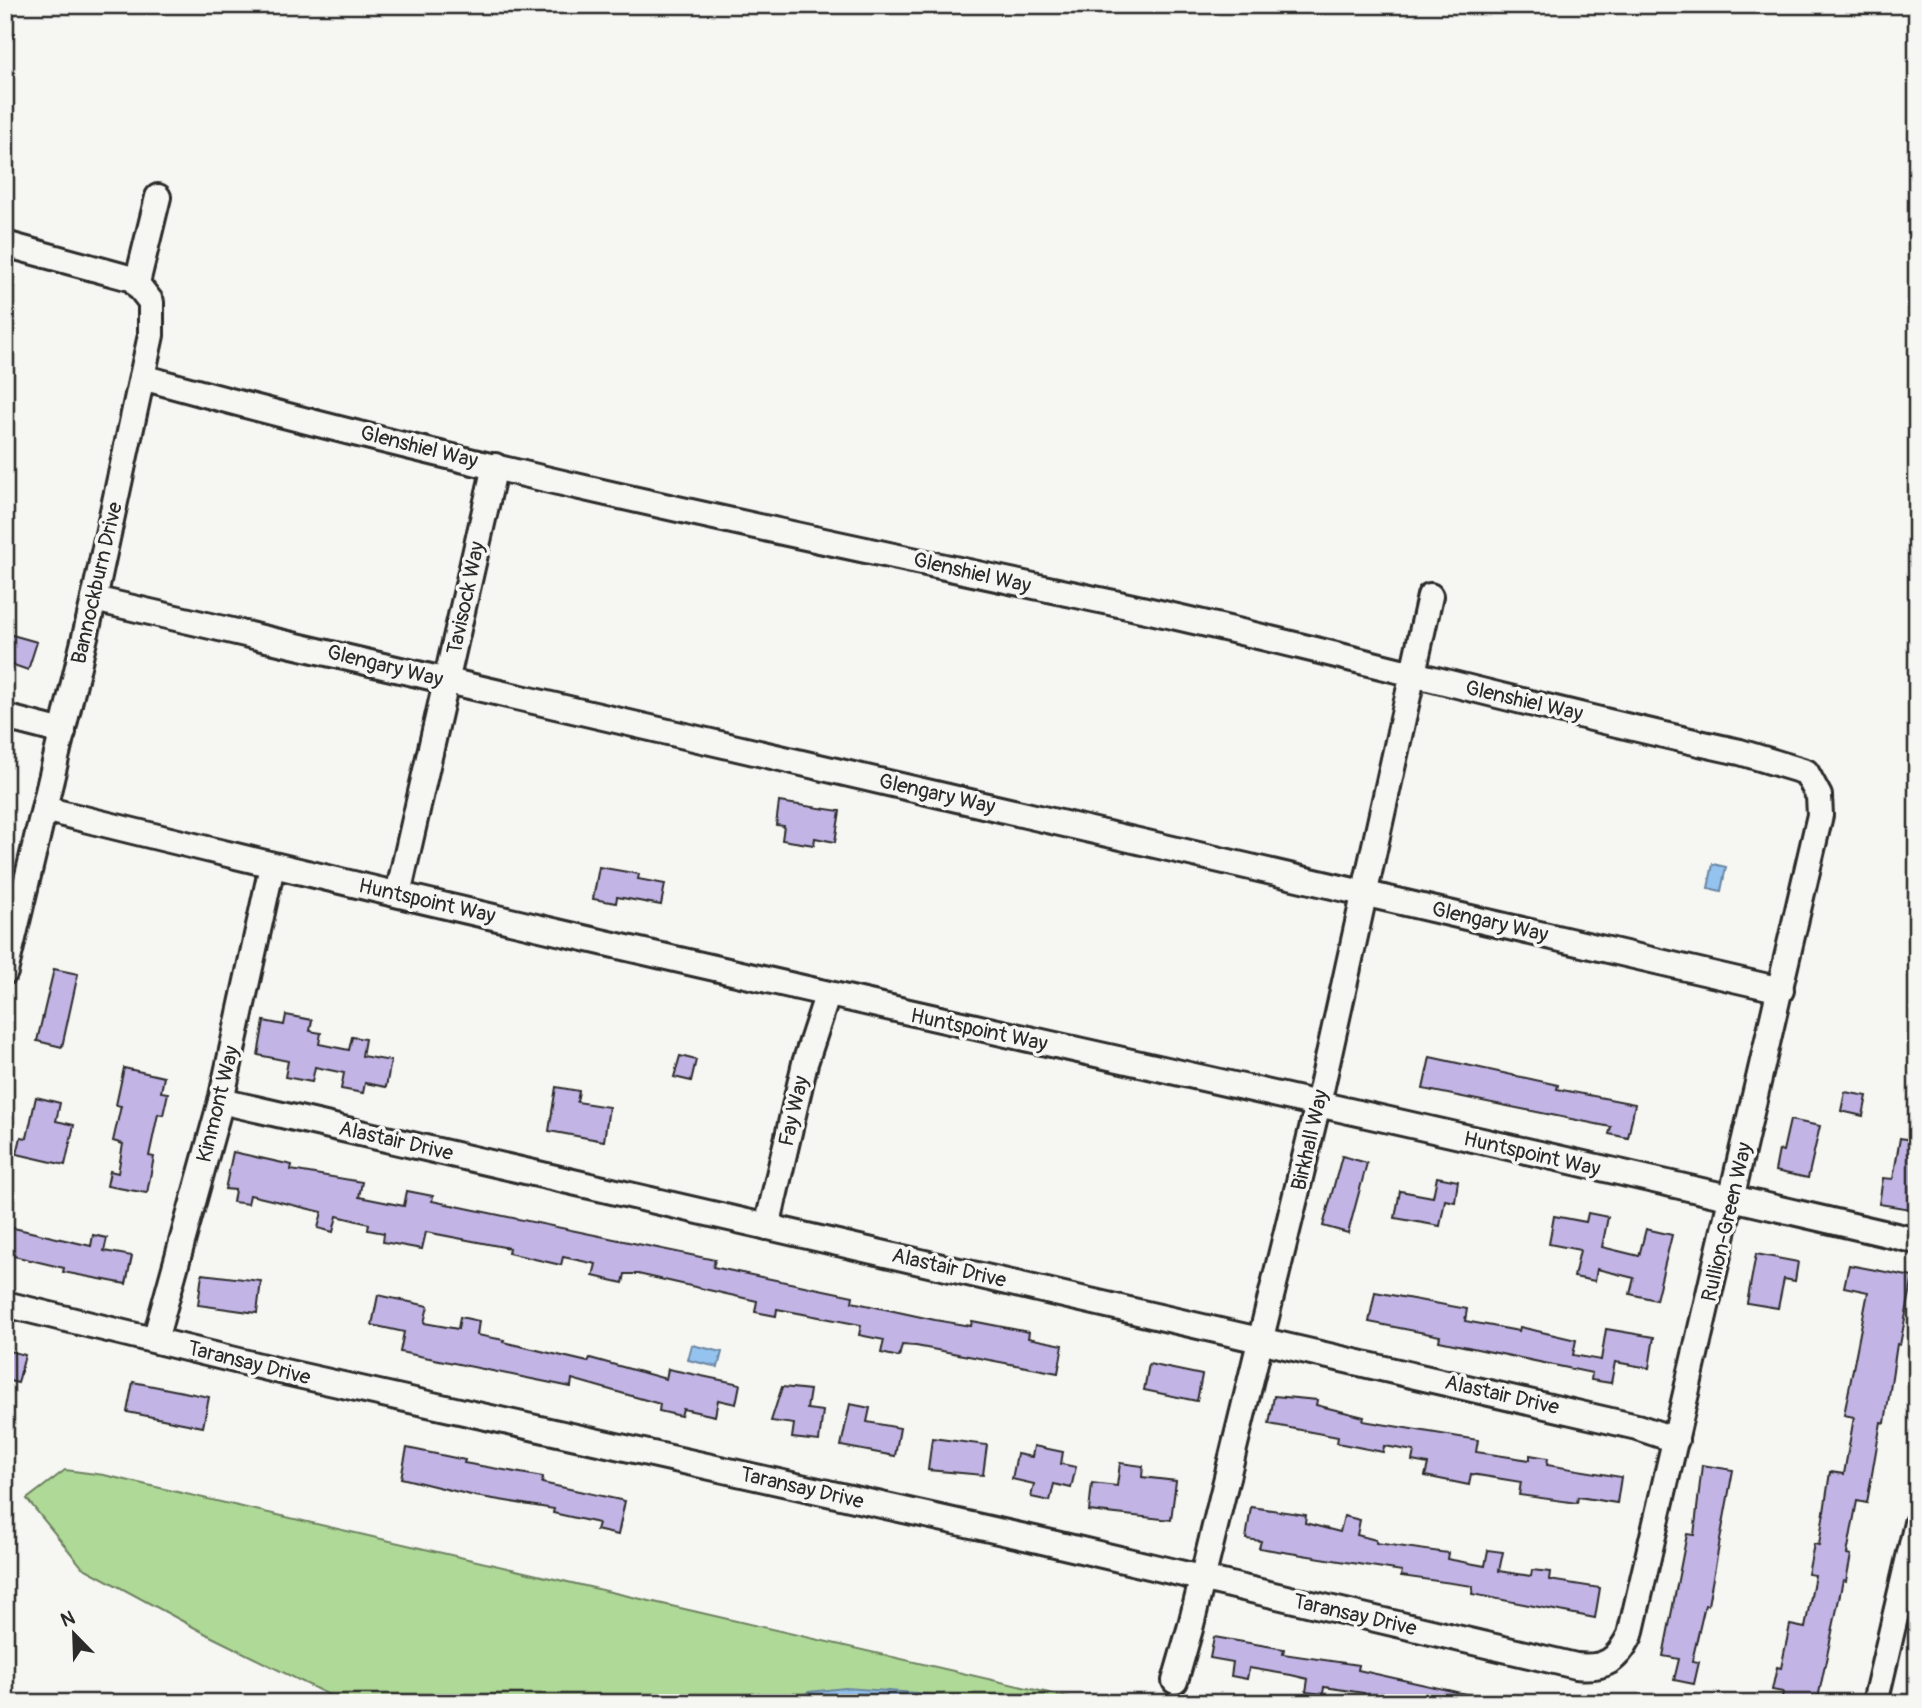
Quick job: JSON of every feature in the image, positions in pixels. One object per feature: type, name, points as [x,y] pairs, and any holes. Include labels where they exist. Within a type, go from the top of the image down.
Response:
[{"type":"street","points":[[5,244],[126,275],[137,283],[158,197]]},
{"type":"street","name":"Bannockburn Drive","points":[[5,972],[94,599],[142,377],[153,311],[148,295],[137,283]]},
{"type":"street","name":"Glenshiel Way","points":[[142,377],[271,413],[495,466],[1117,604],[1801,769]]},
{"type":"street","name":"Tavisock Way","points":[[398,894],[495,466]]},
{"type":"street","name":"Birkhall Way","points":[[1175,1681],[1318,1104],[1430,596]]},
{"type":"street","name":"Glengary Way","points":[[94,599],[1780,990]]},
{"type":"street","points":[[5,718],[63,732]]},
{"type":"street","name":"Rullion-Green Way","points":[[1600,1667],[1618,1657],[1630,1635],[1733,1200],[1820,815],[1819,796],[1813,781],[1801,769]]},
{"type":"street","name":"Huntspoint Way","points":[[44,809],[272,866],[827,996],[1318,1104],[1917,1241]]},
{"type":"street","name":"Kinmont Way","points":[[155,1339],[221,1101],[272,866]]},
{"type":"street","name":"Fay Way","points":[[767,1227],[805,1063],[827,996]]},
{"type":"street","name":"Alastair Drive","points":[[221,1101],[1260,1339],[1637,1427],[1676,1440]]},
{"type":"street","name":"Taransay Drive","points":[[5,1304],[280,1371],[1576,1666],[1600,1667]]},
{"type":"street","points":[[1875,1703],[1917,1524]]},
{"type":"green space","points":[[65,1470],[104,1475],[1092,1703],[345,1703],[210,1636],[82,1567],[27,1499]]},
{"type":"water","points":[[1713,864],[1726,867],[1721,891],[1708,888]]},
{"type":"water","points":[[692,1345],[722,1352],[718,1367],[688,1360]]},
{"type":"water","points":[[845,1688],[917,1693],[974,1703],[790,1703],[809,1692]]},
{"type":"building","points":[[5,633],[37,642],[28,670],[5,662]]},
{"type":"building","points":[[779,802],[840,811],[835,842],[815,838],[814,845],[782,840],[784,826],[776,825]]},
{"type":"building","points":[[599,867],[639,874],[638,879],[665,884],[661,905],[617,897],[616,903],[593,899]]},
{"type":"building","points":[[54,969],[78,974],[62,1047],[37,1041]]},
{"type":"building","points":[[286,1015],[312,1020],[310,1031],[321,1033],[319,1044],[349,1050],[352,1037],[365,1039],[362,1056],[391,1061],[386,1087],[365,1083],[363,1093],[341,1089],[344,1073],[315,1067],[312,1082],[285,1077],[288,1061],[258,1055],[264,1021],[284,1025]]},
{"type":"building","points":[[680,1056],[696,1060],[691,1081],[674,1077]]},
{"type":"building","points":[[1430,1057],[1558,1085],[1557,1089],[1635,1104],[1628,1138],[1609,1134],[1611,1127],[1423,1089]]},
{"type":"building","points":[[124,1068],[164,1077],[161,1092],[168,1093],[163,1115],[158,1114],[149,1156],[154,1157],[147,1193],[107,1186],[110,1171],[118,1173],[123,1144],[113,1141],[121,1106],[116,1105]]},
{"type":"building","points":[[556,1087],[579,1091],[577,1102],[609,1107],[604,1141],[549,1131]]},
{"type":"building","points":[[1845,1092],[1867,1096],[1863,1116],[1841,1111]]},
{"type":"building","points":[[36,1097],[60,1103],[56,1121],[74,1125],[65,1165],[17,1154],[21,1137],[27,1138]]},
{"type":"building","points":[[1790,1120],[1820,1126],[1808,1178],[1775,1171]]},
{"type":"building","points":[[1900,1138],[1917,1141],[1917,1210],[1879,1204],[1883,1178],[1893,1179]]},
{"type":"building","points":[[233,1152],[292,1165],[291,1170],[362,1182],[359,1197],[404,1206],[407,1191],[433,1196],[432,1201],[715,1260],[713,1267],[853,1296],[852,1302],[935,1320],[971,1326],[972,1321],[1029,1332],[1028,1338],[1063,1345],[1058,1373],[916,1346],[902,1345],[899,1357],[881,1353],[884,1340],[859,1335],[861,1325],[777,1309],[776,1316],[755,1312],[757,1301],[638,1274],[625,1274],[623,1283],[593,1276],[596,1264],[563,1257],[561,1265],[508,1253],[509,1248],[426,1232],[422,1249],[383,1242],[384,1233],[368,1230],[369,1224],[337,1216],[333,1232],[318,1228],[322,1212],[250,1195],[248,1204],[233,1202],[235,1190],[225,1189]]},
{"type":"building","points":[[1342,1156],[1367,1163],[1348,1233],[1323,1226]]},
{"type":"building","points":[[1437,1177],[1458,1181],[1455,1202],[1445,1200],[1440,1226],[1395,1218],[1400,1191],[1433,1197]]},
{"type":"building","points":[[1588,1213],[1608,1217],[1602,1247],[1639,1256],[1646,1229],[1672,1235],[1656,1300],[1630,1294],[1634,1278],[1597,1269],[1595,1281],[1574,1277],[1580,1250],[1549,1244],[1554,1216],[1586,1222]]},
{"type":"building","points":[[5,1226],[91,1246],[93,1235],[107,1238],[104,1251],[132,1256],[126,1284],[63,1272],[64,1268],[5,1254]]},
{"type":"building","points":[[1756,1254],[1798,1262],[1795,1281],[1784,1279],[1778,1308],[1747,1303]]},
{"type":"building","points":[[1849,1265],[1913,1277],[1900,1345],[1897,1344],[1885,1423],[1881,1422],[1867,1503],[1857,1501],[1847,1554],[1851,1555],[1846,1581],[1843,1580],[1817,1703],[1781,1703],[1783,1692],[1772,1690],[1777,1667],[1781,1668],[1790,1625],[1805,1628],[1815,1575],[1808,1574],[1814,1544],[1819,1545],[1830,1472],[1844,1474],[1854,1417],[1844,1415],[1868,1292],[1844,1287]]},
{"type":"building","points":[[202,1274],[261,1281],[257,1313],[198,1305]]},
{"type":"building","points":[[1375,1292],[1467,1309],[1465,1321],[1519,1331],[1520,1327],[1576,1340],[1573,1355],[1601,1360],[1606,1329],[1654,1337],[1649,1368],[1615,1362],[1611,1383],[1591,1380],[1592,1373],[1439,1341],[1440,1336],[1369,1322]]},
{"type":"building","points":[[378,1295],[428,1306],[424,1323],[458,1329],[460,1317],[479,1321],[477,1335],[504,1340],[503,1342],[588,1362],[590,1358],[666,1379],[668,1369],[740,1384],[736,1404],[718,1400],[715,1416],[683,1409],[681,1416],[659,1411],[660,1404],[572,1379],[571,1387],[400,1352],[404,1332],[372,1325]]},
{"type":"building","points":[[5,1350],[25,1355],[18,1383],[5,1380]]},
{"type":"building","points":[[1149,1364],[1202,1375],[1197,1401],[1144,1390]]},
{"type":"building","points":[[133,1382],[209,1397],[203,1427],[127,1412]]},
{"type":"building","points":[[782,1387],[810,1390],[807,1409],[823,1411],[819,1441],[792,1438],[794,1424],[771,1421]]},
{"type":"building","points":[[1274,1396],[1317,1400],[1316,1405],[1364,1417],[1363,1421],[1478,1440],[1476,1452],[1530,1460],[1530,1455],[1548,1458],[1547,1465],[1621,1477],[1617,1503],[1578,1497],[1577,1503],[1519,1495],[1521,1482],[1471,1474],[1469,1485],[1425,1476],[1428,1464],[1412,1461],[1414,1451],[1384,1446],[1383,1452],[1337,1443],[1338,1437],[1269,1424]]},
{"type":"building","points":[[850,1404],[870,1408],[867,1422],[900,1428],[895,1456],[841,1446]]},
{"type":"building","points":[[932,1438],[987,1445],[983,1475],[928,1470]]},
{"type":"building","points":[[1034,1446],[1063,1452],[1061,1464],[1076,1467],[1071,1488],[1054,1484],[1050,1501],[1031,1497],[1034,1484],[1012,1479],[1017,1454],[1032,1457]]},
{"type":"building","points":[[407,1448],[465,1460],[464,1463],[543,1477],[542,1483],[625,1501],[618,1535],[596,1530],[598,1523],[553,1513],[554,1509],[475,1496],[401,1478]]},
{"type":"building","points":[[1120,1463],[1143,1466],[1142,1477],[1176,1481],[1171,1520],[1089,1511],[1092,1483],[1117,1486]]},
{"type":"building","points":[[1702,1465],[1733,1470],[1708,1605],[1705,1605],[1692,1661],[1699,1662],[1694,1684],[1674,1680],[1679,1659],[1663,1656],[1687,1534],[1694,1535]]},
{"type":"building","points":[[1251,1507],[1306,1515],[1305,1523],[1340,1532],[1344,1516],[1360,1520],[1357,1535],[1376,1540],[1376,1543],[1448,1553],[1447,1559],[1485,1566],[1488,1550],[1503,1552],[1499,1571],[1531,1576],[1532,1570],[1550,1572],[1549,1580],[1600,1588],[1595,1618],[1472,1594],[1473,1586],[1401,1576],[1402,1571],[1259,1548],[1261,1541],[1246,1539]]},
{"type":"building","points":[[1214,1637],[1284,1649],[1283,1654],[1359,1665],[1358,1670],[1479,1697],[1478,1703],[1361,1703],[1364,1693],[1324,1687],[1323,1694],[1306,1692],[1308,1679],[1291,1675],[1249,1668],[1247,1679],[1231,1676],[1233,1662],[1210,1658]]}]
